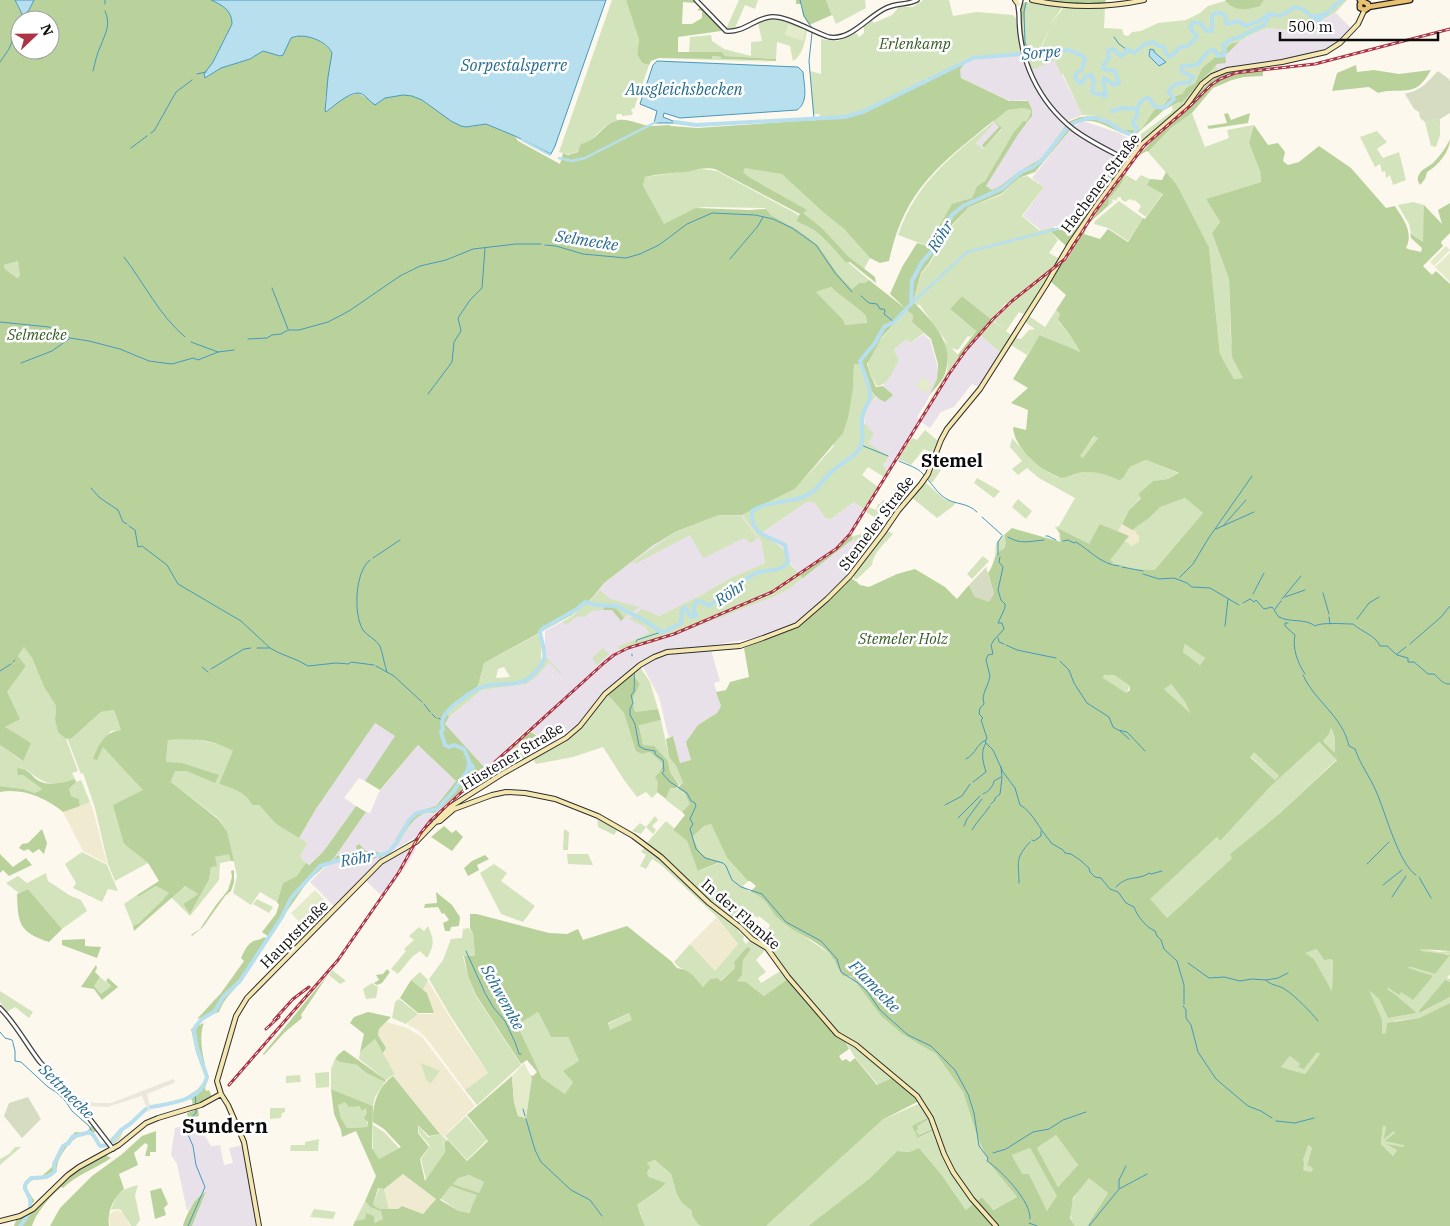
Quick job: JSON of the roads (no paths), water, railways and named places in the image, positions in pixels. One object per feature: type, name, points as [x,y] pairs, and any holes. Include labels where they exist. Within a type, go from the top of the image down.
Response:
[{"type":"main road","points":[[1032,0],[1063,5],[1098,6],[1144,0]]},
{"type":"main road","points":[[1366,8],[1366,2],[1359,1],[1360,8],[1366,8],[1376,4],[1410,0]]},
{"type":"main road","name":"Hachener Straße","points":[[1032,308],[1070,244],[1129,161],[1144,142],[1186,106],[1202,84],[1212,76],[1227,70],[1322,54],[1340,43],[1358,24],[1366,8]]},
{"type":"main road","name":"Stemeler Straße","points":[[753,642],[797,624],[850,576],[922,481],[947,430],[980,389],[1032,308]]},
{"type":"main road","name":"Hüstener Straße","points":[[416,842],[450,807],[502,774],[566,738],[580,726],[605,694],[648,660],[667,652],[740,646],[753,642]]},
{"type":"main road","name":"In der Flamke","points":[[435,822],[440,821],[459,806],[494,794],[521,792],[555,799],[593,813],[633,836],[670,865],[719,912],[740,927],[752,939],[767,948],[837,1034],[856,1046],[917,1096],[932,1118],[944,1154],[953,1172],[972,1200],[996,1226]]},
{"type":"main road","name":"Hauptstraße","points":[[221,1094],[216,1081],[236,1016],[247,998],[381,862],[416,842]]},
{"type":"main road","points":[[0,1221],[24,1214],[33,1208],[74,1171],[151,1120],[201,1105],[221,1094],[228,1105],[244,1142],[259,1226]]},
{"type":"street","points":[[696,0],[726,31],[739,30],[764,18],[775,17],[836,38],[848,34],[885,9],[916,0]]},
{"type":"street","points":[[1018,1],[1019,32],[1024,57],[1039,91],[1052,109],[1072,128],[1089,140],[1129,161]]},
{"type":"street","points":[[0,1008],[14,1023],[40,1062],[61,1082],[72,1097],[70,1101],[73,1103],[76,1101],[112,1147]]},
{"type":"water","points":[[15,0],[34,0],[29,10],[20,10]]},
{"type":"water","name":"Sorpestalsperre","points":[[211,0],[606,0],[551,154],[486,124],[461,126],[422,100],[412,96],[403,95],[385,98],[375,105],[358,93],[348,96],[326,112],[328,77],[332,53],[320,41],[308,37],[296,36],[291,38],[283,55],[280,56],[263,51],[250,59],[221,68],[205,78],[204,74],[213,62],[232,24],[232,19],[228,12]]},
{"type":"water","points":[[1150,49],[1154,50],[1166,62],[1159,66],[1149,56]]},
{"type":"water","name":"Ausgleichsbecken","points":[[657,61],[798,67],[803,72],[805,88],[803,103],[797,110],[680,118],[664,113],[663,117],[678,123],[654,123],[657,111],[640,104],[653,65]]},
{"type":"waterway","points":[[800,0],[804,16],[812,28]]},
{"type":"waterway","name":"Röhr","points":[[151,1107],[185,1100],[199,1091],[204,1085],[207,1077],[197,1048],[195,1027],[202,1019],[215,1011],[223,997],[240,981],[282,917],[291,898],[320,866],[352,856],[388,853],[397,842],[410,819],[417,813],[437,809],[453,792],[468,770],[469,761],[464,749],[454,745],[449,747],[445,745],[441,732],[443,729],[443,718],[456,704],[481,687],[519,683],[530,678],[539,668],[544,658],[540,632],[542,629],[577,609],[585,602],[596,605],[617,606],[664,632],[681,623],[682,610],[685,607],[690,616],[694,617],[696,615],[693,609],[697,601],[709,606],[753,575],[781,568],[788,562],[785,545],[757,530],[752,519],[752,511],[764,505],[797,499],[807,495],[815,490],[831,472],[858,451],[862,442],[863,414],[870,396],[860,361],[875,343],[884,327],[894,322],[911,304],[912,281],[922,262],[932,251],[952,215],[963,206],[1003,188],[1021,172],[1033,167],[1042,160],[1067,128],[1074,123],[1087,118],[1096,118],[1108,122],[1134,136],[1137,128],[1133,121],[1137,116],[1138,107],[1143,100],[1149,98],[1154,106],[1164,108],[1174,99],[1169,92],[1172,87],[1180,83],[1189,83],[1193,77],[1181,71],[1182,66],[1197,65],[1206,53],[1211,50],[1215,50],[1218,56],[1224,55],[1223,45],[1264,25],[1270,14],[1283,15],[1296,8],[1304,10],[1313,18],[1319,20],[1342,0]]},
{"type":"waterway","points":[[1026,3],[1024,12],[1025,43],[1032,53]]},
{"type":"waterway","points":[[93,71],[107,28],[108,20],[105,11]]},
{"type":"waterway","name":"Sorpe","points":[[675,122],[696,125],[844,117],[863,112],[973,58],[1069,50],[1081,55],[1085,59],[1082,69],[1075,77],[1078,82],[1082,83],[1085,77],[1091,75],[1094,81],[1092,92],[1106,96],[1104,78],[1114,85],[1119,83],[1115,71],[1103,69],[1104,64],[1109,58],[1108,51],[1110,49],[1115,50],[1120,56],[1127,49],[1134,53],[1145,44],[1153,42],[1158,46],[1163,46],[1168,57],[1174,54],[1180,47],[1189,45],[1197,37],[1190,27],[1194,22],[1200,23],[1207,31],[1212,31],[1212,15],[1218,13],[1224,15],[1228,24],[1238,21],[1246,26],[1261,20],[1269,14]]},
{"type":"waterway","name":"Röhr","points":[[1312,17],[1326,14]]},
{"type":"waterway","points":[[812,33],[809,61],[814,118]]},
{"type":"waterway","points":[[1114,37],[1126,49]]},
{"type":"waterway","points":[[0,62],[10,46]]},
{"type":"waterway","points":[[197,74],[206,72]]},
{"type":"waterway","points":[[151,133],[154,131],[176,92],[192,80]]},
{"type":"waterway","points":[[1112,111],[1122,108],[1136,109]]},
{"type":"waterway","points":[[559,158],[572,161],[585,158],[658,121]]},
{"type":"waterway","points":[[131,148],[147,136]]},
{"type":"waterway","points":[[522,140],[550,155]]},
{"type":"waterway","points":[[911,304],[967,252],[1076,224],[1121,167]]},
{"type":"waterway","name":"Selmecke","points":[[545,245],[556,246],[583,254],[626,258],[659,245],[687,224],[712,213],[755,215],[773,219],[792,228],[816,245],[835,273],[852,292]]},
{"type":"waterway","points":[[730,259],[758,226],[763,217]]},
{"type":"waterway","name":"Selmecke","points":[[248,339],[267,338],[288,330],[299,330],[328,322],[349,311],[400,276],[420,266],[446,260],[473,249],[516,244],[541,244]]},
{"type":"waterway","points":[[428,394],[452,362],[454,342],[461,331],[458,318],[470,300],[482,288],[485,248]]},
{"type":"waterway","points":[[124,257],[167,319],[185,337]]},
{"type":"waterway","points":[[272,288],[288,329]]},
{"type":"waterway","name":"Selmecke","points":[[861,296],[869,303],[877,304],[880,309],[885,310],[884,314],[894,322]]},
{"type":"waterway","name":"Selmecke","points":[[0,322],[49,327],[70,338],[120,349],[149,361],[172,364],[193,358],[198,360],[218,352],[234,350]]},
{"type":"waterway","points":[[21,363],[52,351],[69,339]]},
{"type":"waterway","points":[[191,342],[218,352]]},
{"type":"waterway","points":[[861,445],[888,456]]},
{"type":"waterway","points":[[899,461],[921,472],[945,498],[977,512]]},
{"type":"waterway","points":[[1180,577],[1193,564],[1252,476]]},
{"type":"waterway","points":[[91,488],[100,498],[118,510],[123,522],[127,524]]},
{"type":"waterway","points":[[1223,526],[1246,500]]},
{"type":"waterway","points":[[1216,529],[1254,512]]},
{"type":"waterway","points":[[982,517],[1002,535]]},
{"type":"waterway","points":[[129,526],[135,530],[138,547],[142,546],[167,565],[178,584],[241,621],[270,648],[277,652],[308,666],[336,663],[349,664],[351,662],[374,665]]},
{"type":"waterway","points":[[998,555],[998,542],[1002,536]]},
{"type":"waterway","points":[[1046,536],[1056,540]]},
{"type":"waterway","points":[[1008,537],[1021,542],[1044,540]]},
{"type":"waterway","points":[[373,558],[400,540]]},
{"type":"waterway","points":[[1063,541],[1076,542],[1106,563],[1119,566]]},
{"type":"waterway","points":[[1000,557],[999,562],[1003,567],[998,590],[1005,608],[998,623],[1002,623],[1004,629],[991,645],[993,654],[988,655],[986,660],[990,676],[983,698],[984,704],[980,708],[979,714],[983,718],[981,720],[987,738],[985,742],[993,750],[1003,772],[1015,788],[1020,805],[1032,816],[1051,843],[1065,853],[1071,854],[1080,860],[1095,877],[1101,878],[1110,889],[1118,892],[1126,903],[1134,907],[1145,924],[1155,931],[1164,949],[1177,961],[1184,985],[1184,1004]]},
{"type":"waterway","points":[[370,560],[361,573],[357,593],[358,614],[363,630],[380,646],[387,672]]},
{"type":"waterway","points":[[1122,567],[1143,571]]},
{"type":"waterway","points":[[1253,594],[1264,573]]},
{"type":"waterway","points":[[1143,574],[1159,579],[1174,578],[1192,587],[1210,588],[1239,605]]},
{"type":"waterway","points":[[1282,599],[1301,576]]},
{"type":"waterway","points":[[1285,597],[1305,590]]},
{"type":"waterway","points":[[1323,593],[1329,614]]},
{"type":"waterway","points":[[1357,619],[1369,603],[1379,597]]},
{"type":"waterway","points":[[1225,626],[1228,599]]},
{"type":"waterway","points":[[1243,603],[1250,599],[1254,602],[1256,600],[1264,609],[1272,607],[1279,617],[1307,622],[1315,626],[1353,624],[1372,636],[1380,646],[1387,646],[1397,655],[1408,658],[1408,662],[1414,662],[1428,674],[1434,674],[1443,682],[1450,684]]},
{"type":"waterway","points":[[1275,609],[1281,601]]},
{"type":"waterway","points":[[1410,644],[1441,617],[1450,606]]},
{"type":"waterway","points":[[1329,617],[1330,624]]},
{"type":"waterway","points":[[1288,623],[1285,623],[1285,626],[1295,635],[1296,656],[1305,674]]},
{"type":"waterway","name":"Flamecke","points":[[636,642],[661,632]]},
{"type":"waterway","points":[[998,638],[999,642],[1004,644]]},
{"type":"waterway","points":[[1006,645],[1017,650],[1056,658]]},
{"type":"waterway","points":[[1397,654],[1406,647]]},
{"type":"waterway","points":[[211,669],[244,649],[251,648]]},
{"type":"waterway","points":[[257,648],[269,648]]},
{"type":"waterway","points":[[1060,661],[1069,670],[1074,683],[1087,703],[1109,717],[1113,727],[1127,732],[1145,751]]},
{"type":"waterway","points":[[0,671],[11,664]]},
{"type":"waterway","points":[[376,666],[394,676],[422,702]]},
{"type":"waterway","points":[[202,667],[208,672]]},
{"type":"waterway","name":"Flamecke","points":[[634,673],[634,692],[631,695],[633,703],[630,715],[635,724],[639,746],[655,751],[655,754],[663,760],[664,771],[662,773],[670,782],[687,793],[691,801],[695,803],[696,806],[690,819],[693,824],[690,829],[696,849],[705,858],[723,863],[732,880],[741,887],[762,894],[786,922],[821,941],[837,959],[841,972],[867,991],[880,1010],[908,1035],[931,1046],[955,1070],[968,1094],[974,1113],[979,1146],[988,1158],[987,1161],[1007,1178],[1021,1195],[1026,1204],[1030,1219]]},
{"type":"waterway","points":[[1303,675],[1308,685],[1341,726],[1349,746],[1355,749],[1376,791],[1398,849],[1410,869],[1416,875]]},
{"type":"waterway","points":[[424,704],[430,712]]},
{"type":"waterway","points":[[432,714],[436,718]]},
{"type":"waterway","name":"Röhr","points":[[438,718],[442,720]]},
{"type":"waterway","points":[[1120,731],[1129,739]]},
{"type":"waterway","points":[[966,759],[986,740]]},
{"type":"waterway","points":[[973,782],[986,772],[983,761],[986,743]]},
{"type":"waterway","points":[[467,771],[473,767],[469,762]]},
{"type":"waterway","points":[[991,804],[1000,794],[1001,767]]},
{"type":"waterway","points":[[983,794],[990,789],[994,781],[1001,777]]},
{"type":"waterway","points":[[945,805],[962,796],[970,784]]},
{"type":"waterway","points":[[958,818],[980,796]]},
{"type":"waterway","points":[[964,826],[982,799]]},
{"type":"waterway","points":[[972,830],[990,806]]},
{"type":"waterway","points":[[1032,840],[1034,841],[1041,836],[1041,831]]},
{"type":"waterway","points":[[1019,883],[1019,857],[1030,842]]},
{"type":"waterway","points":[[1367,864],[1389,842]]},
{"type":"waterway","points":[[1383,885],[1402,870]]},
{"type":"waterway","points":[[1116,887],[1125,880],[1162,871]]},
{"type":"waterway","points":[[1392,897],[1406,876]]},
{"type":"waterway","points":[[1419,877],[1431,898]]},
{"type":"waterway","name":"Schwemke","points":[[466,951],[485,993],[493,1007],[505,1021],[519,1054],[521,1054]]},
{"type":"waterway","points":[[1188,963],[1209,978],[1224,977],[1240,981],[1252,979],[1266,980],[1284,988],[1303,1004],[1318,1021]]},
{"type":"waterway","points":[[1266,980],[1278,978],[1288,973]]},
{"type":"waterway","points":[[1183,1006],[1186,1010],[1186,1018],[1191,1025],[1198,1052],[1216,1079],[1248,1106],[1272,1118]]},
{"type":"waterway","name":"Settmecke","points":[[0,1032],[5,1038],[13,1042]]},
{"type":"waterway","name":"Settmecke","points":[[13,1043],[15,1061],[21,1062],[56,1092],[72,1111],[89,1126],[93,1134]]},
{"type":"waterway","points":[[195,1094],[196,1105]]},
{"type":"waterway","name":"Röhr","points":[[20,1226],[30,1207],[30,1200],[25,1185],[31,1178],[47,1176],[55,1171],[54,1164],[63,1146],[69,1143],[72,1137],[90,1132],[100,1146],[108,1145],[121,1130],[146,1109]]},
{"type":"waterway","points":[[185,1123],[196,1113],[196,1109]]},
{"type":"waterway","name":"Schwemke","points":[[523,1109],[525,1116]]},
{"type":"waterway","points":[[993,1153],[1006,1149],[1033,1132],[1049,1129],[1063,1120],[1086,1112]]},
{"type":"waterway","points":[[1276,1121],[1295,1123],[1314,1118]]},
{"type":"waterway","name":"Schwemke","points":[[526,1119],[535,1150],[541,1162],[571,1190],[590,1200],[602,1216]]},
{"type":"waterway","points":[[186,1130],[193,1146],[196,1165],[205,1187],[188,1226]]},
{"type":"waterway","points":[[1119,1188],[1119,1180],[1126,1166]]},
{"type":"waterway","points":[[1089,1226],[1119,1189],[1147,1174]]},
{"type":"waterway","name":"Flamecke","points":[[1029,1223],[1037,1226]]},
{"type":"railway","points":[[229,1085],[338,960],[399,872],[420,834],[431,820],[604,663],[628,648],[674,634],[772,592],[836,549],[850,534],[949,374],[966,350],[993,319],[1012,301],[1065,259],[1094,213],[1144,146],[1211,85],[1235,73],[1315,64],[1450,29]]},
{"type":"railway","points":[[274,1020],[293,999],[309,987]]},
{"type":"railway","points":[[266,1029],[279,1017]]},
{"type":"district","name":"Stemel","points":[[952,460]]},
{"type":"district","name":"Sundern","points":[[225,1125]]},
{"type":"park label","name":"Erlenkamp","points":[[915,43]]},
{"type":"park label","name":"Stemeler Holz","points":[[903,638]]}]
